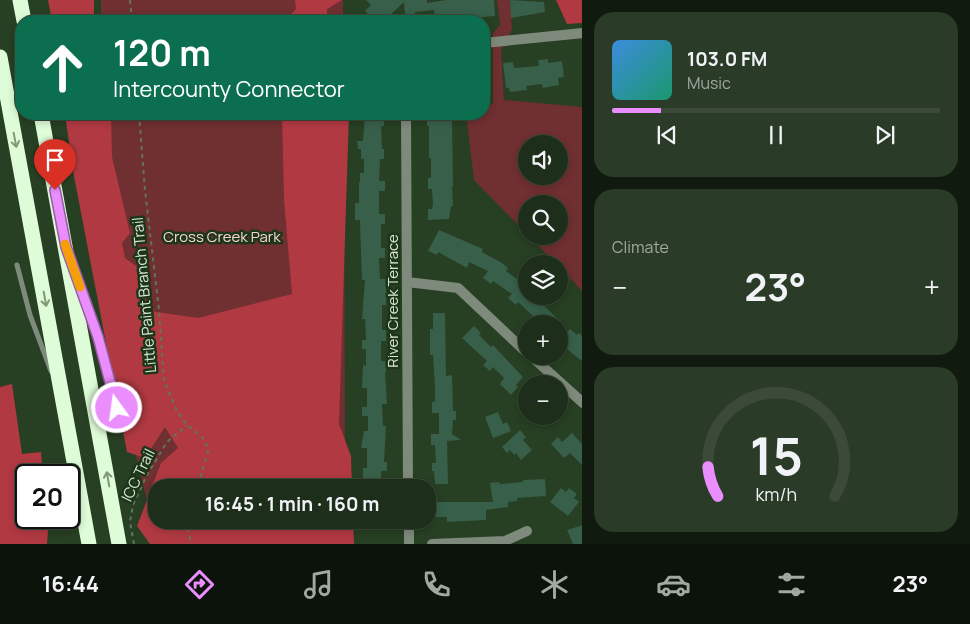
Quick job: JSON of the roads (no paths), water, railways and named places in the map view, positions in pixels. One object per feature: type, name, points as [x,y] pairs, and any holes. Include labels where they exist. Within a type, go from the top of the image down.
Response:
[{"type":"highway","points":[[20,0],[23,15]]},
{"type":"highway","points":[[0,57],[88,544]]},
{"type":"highway","points":[[42,120],[119,544]]},
{"type":"street","points":[[490,42],[582,33]]},
{"type":"street","name":"River Creek Terrace","points":[[406,120],[408,479]]},
{"type":"street","points":[[407,282],[458,288],[518,344]]},
{"type":"street","points":[[539,365],[548,375]]},
{"type":"street","points":[[568,395],[582,403]]},
{"type":"street","points":[[408,529],[409,544]]},
{"type":"street","points":[[432,544],[505,541],[527,531]]},
{"type":"lane","points":[[66,247],[98,337],[117,408]]},
{"type":"lane","points":[[17,265],[35,329],[64,404]]},
{"type":"park label","name":"Cross Creek Park","points":[[222,236]]}]
